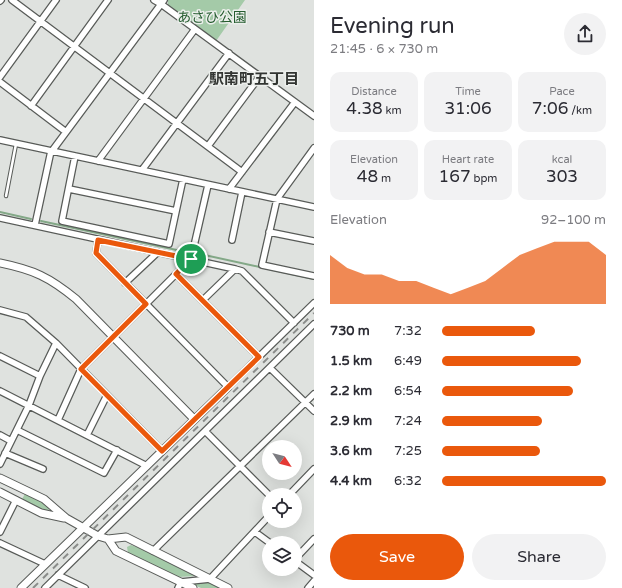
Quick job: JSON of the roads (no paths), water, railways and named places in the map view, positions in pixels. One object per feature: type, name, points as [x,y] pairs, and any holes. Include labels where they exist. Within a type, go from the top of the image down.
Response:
[{"type":"street","points":[[12,0],[242,172]]},
{"type":"street","points":[[0,77],[56,0]]},
{"type":"street","points":[[31,106],[108,0]]},
{"type":"street","points":[[154,0],[163,2],[195,29],[314,116]]},
{"type":"street","points":[[35,225],[52,151],[163,2]]},
{"type":"street","points":[[98,161],[195,29]]},
{"type":"street","points":[[142,170],[229,53]]},
{"type":"street","points":[[208,146],[260,76]]},
{"type":"street","points":[[0,82],[66,132]]},
{"type":"street","points":[[229,189],[295,102]]},
{"type":"street","points":[[0,140],[314,207]]},
{"type":"street","points":[[314,148],[277,199],[262,265],[314,276]]},
{"type":"street","points":[[76,156],[62,221],[169,244],[183,179]]},
{"type":"street","points":[[58,420],[81,369],[191,259],[208,185]]},
{"type":"street","points":[[69,189],[176,211]]},
{"type":"street","points":[[232,240],[242,192]]},
{"type":"street","points":[[0,218],[242,270],[294,323]]},
{"type":"street","points":[[269,232],[314,241]]},
{"type":"street","points":[[98,240],[96,253],[228,387]]},
{"type":"street","points":[[125,283],[158,252]]},
{"type":"street","points":[[0,263],[18,266],[36,272],[57,284],[76,299],[194,419]]},
{"type":"street","points":[[203,300],[235,269]]},
{"type":"street","points":[[176,274],[259,357]]},
{"type":"street","points":[[21,588],[314,303]]},
{"type":"street","points":[[0,310],[26,317],[56,343],[162,451]]},
{"type":"street","points":[[45,588],[314,324]]},
{"type":"street","points":[[0,464],[56,343]]},
{"type":"street","points":[[0,356],[40,376]]},
{"type":"street","points":[[270,368],[314,411]]},
{"type":"street","points":[[0,391],[147,466]]},
{"type":"street","points":[[154,551],[314,394]]},
{"type":"street","points":[[87,435],[107,395]]},
{"type":"street","points":[[16,430],[104,473],[117,450]]},
{"type":"street","points":[[205,430],[262,488]]},
{"type":"street","points":[[0,435],[11,441]]},
{"type":"street","points":[[6,453],[43,469]]},
{"type":"street","points":[[296,488],[314,469]]},
{"type":"street","points":[[0,478],[44,499],[66,518],[98,536],[108,539],[126,537],[228,588]]},
{"type":"street","points":[[0,492],[41,513],[66,518]]},
{"type":"street","points":[[0,532],[16,500]]},
{"type":"street","points":[[180,585],[210,579],[262,524]]},
{"type":"street","points":[[255,532],[262,537]]},
{"type":"street","points":[[108,539],[116,551],[180,585],[193,588]]},
{"type":"street","points":[[302,552],[314,539]]},
{"type":"street","points":[[0,543],[46,564]]},
{"type":"street","points":[[302,566],[314,575]]},
{"type":"street","points":[[58,575],[85,588]]},
{"type":"street","points":[[308,588],[314,581]]},
{"type":"lane","points":[[6,196],[16,143]]},
{"type":"waterway","points":[[0,212],[31,219]]},
{"type":"waterway","points":[[41,221],[186,252]]},
{"type":"waterway","points":[[200,254],[314,279]]},
{"type":"railway","points":[[33,588],[314,313]]},
{"type":"district","name":"駅南町五丁目","points":[[254,79]]},
{"type":"park label","name":"あさひ公園","points":[[212,17]]}]
